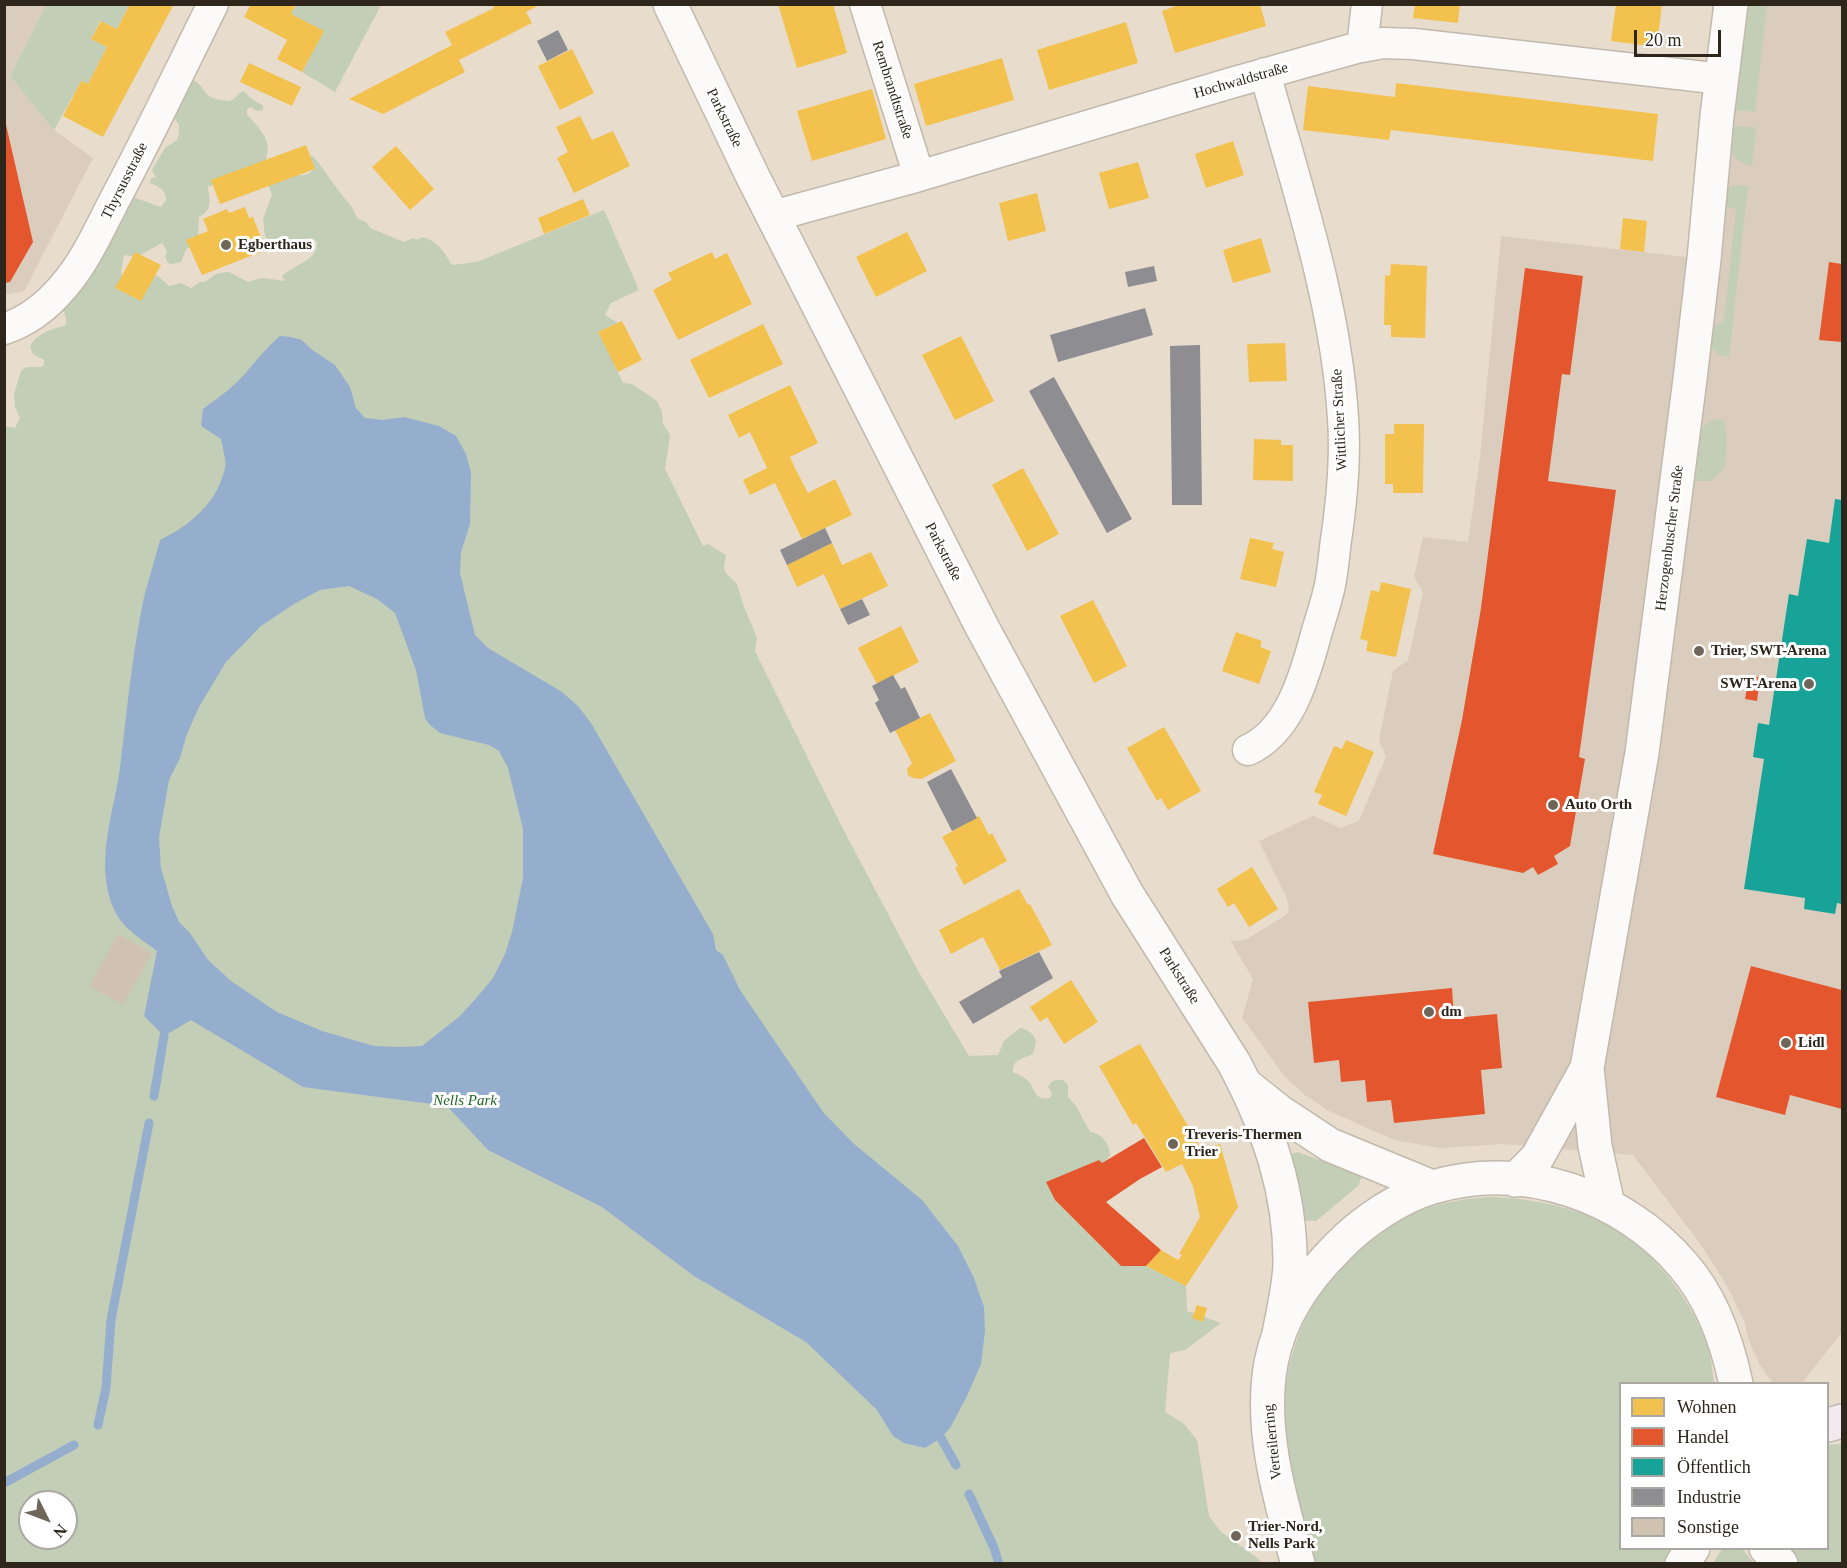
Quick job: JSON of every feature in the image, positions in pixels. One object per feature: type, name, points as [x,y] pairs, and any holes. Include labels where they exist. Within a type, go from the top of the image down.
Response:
[{"type":"main road","name":"Parkstraße","points":[[670,4],[773,216],[982,627],[1115,872],[1245,1084],[1277,1161],[1286,1200],[1290,1266],[1280,1334]]},
{"type":"main road","name":"Herzogenbuscher Straße","points":[[1608,1205],[1595,1146],[1587,1068],[1642,753],[1690,379],[1731,4]]},
{"type":"main road","name":"Herzogenbuscher Straße","points":[[1515,1180],[1537,1158],[1587,1068]]},
{"type":"main road","name":"Parkstraße","points":[[1245,1084],[1280,1112],[1330,1145],[1432,1187]]},
{"type":"main road","name":"Verteilerring","points":[[1298,1563],[1280,1501],[1267,1420],[1272,1362],[1280,1334],[1296,1296],[1319,1266],[1348,1236],[1383,1210],[1432,1187],[1463,1181],[1515,1180],[1561,1186],[1608,1205],[1632,1219],[1654,1235],[1697,1283],[1716,1317],[1730,1356],[1736,1382]]},
{"type":"main road","points":[[1682,1563],[1692,1550]]},
{"type":"main road","points":[[1768,1550],[1781,1563]]},
{"type":"street","name":"Thyrsusstraße","points":[[4,329],[21,324],[44,307],[64,287],[81,264],[138,156],[213,4]]},
{"type":"street","name":"Rembrandtstraße","points":[[865,4],[919,176]]},
{"type":"street","points":[[1362,46],[1367,4]]},
{"type":"street","name":"Hochwaldstraße","points":[[773,216],[919,176],[1362,46],[1383,43],[1414,44],[1722,79]]},
{"type":"street","name":"Wittlicher Straße","points":[[1248,750],[1258,746],[1277,727],[1287,712],[1306,672],[1330,585],[1344,472],[1339,367],[1330,318],[1265,73]]},
{"type":"shaded area","points":[[4,5],[46,5],[10,76],[54,130],[93,158],[24,291],[5,295]]},
{"type":"shaded area","points":[[1731,5],[1842,5],[1842,1332],[1803,1382],[1773,1382],[1768,1377],[1749,1341],[1744,1321],[1726,1284],[1701,1245],[1633,1155],[1504,1144],[1441,1148],[1394,1140],[1329,1111],[1306,1096],[1286,1078],[1242,1018],[1253,979],[1230,940],[1247,939],[1289,911],[1287,898],[1259,841],[1313,816],[1341,828],[1359,821],[1386,757],[1379,740],[1393,671],[1408,660],[1423,592],[1414,577],[1423,537],[1468,542],[1480,457],[1501,236],[1704,259]]},
{"type":"green space","points":[[46,5],[129,5],[117,29],[100,21],[91,39],[107,47],[88,84],[81,81],[54,130],[10,76]]},
{"type":"green space","points":[[296,5],[381,5],[335,92],[302,72],[323,31],[291,14]]},
{"type":"green space","points":[[1747,5],[1767,5],[1755,112],[1735,110]]},
{"type":"green space","name":"Nells Park","points":[[192,80],[215,99],[229,101],[243,91],[263,105],[263,110],[257,111],[250,107],[247,114],[267,141],[265,163],[208,186],[209,207],[199,217],[198,237],[186,250],[181,262],[168,263],[165,257],[167,251],[162,243],[136,257],[124,255],[121,271],[124,280],[158,276],[169,286],[181,283],[191,288],[216,274],[229,272],[248,282],[262,278],[285,281],[282,276],[314,254],[317,242],[312,238],[307,239],[304,244],[290,248],[270,243],[265,236],[263,219],[272,195],[267,182],[286,175],[308,174],[314,168],[309,157],[313,156],[351,206],[358,219],[366,222],[370,228],[404,242],[422,237],[432,241],[452,265],[477,262],[604,210],[639,290],[611,303],[605,315],[621,325],[618,362],[615,366],[623,383],[632,384],[657,401],[662,412],[663,424],[670,436],[665,469],[703,546],[708,544],[726,555],[725,572],[737,584],[757,638],[755,651],[840,823],[917,969],[969,1056],[998,1055],[1004,1041],[1020,1028],[1031,1032],[1036,1042],[1033,1054],[1017,1061],[1013,1072],[1030,1083],[1040,1098],[1050,1098],[1052,1093],[1048,1087],[1056,1080],[1063,1080],[1068,1085],[1068,1097],[1076,1106],[1090,1132],[1098,1134],[1108,1146],[1110,1155],[1105,1163],[1052,1188],[1051,1192],[1055,1200],[1121,1266],[1146,1266],[1186,1286],[1187,1311],[1221,1323],[1185,1350],[1170,1353],[1165,1412],[1184,1424],[1197,1440],[1209,1516],[1221,1532],[1259,1559],[1260,1563],[5,1563],[4,426],[15,428],[20,418],[15,407],[14,394],[21,371],[26,367],[44,365],[44,360],[33,354],[30,346],[45,332],[65,326],[64,312],[59,311],[130,196],[161,207],[166,200],[163,191],[150,183],[151,178],[156,178],[152,170],[165,148],[177,140],[179,125],[171,114]]},
{"type":"green space","points":[[1733,126],[1756,127],[1752,166],[1738,160],[1732,152]]},
{"type":"green space","points":[[1732,185],[1748,186],[1729,357],[1720,355],[1708,346],[1711,329],[1724,320],[1736,209],[1722,206],[1724,190]]},
{"type":"green space","points":[[1714,419],[1724,420],[1727,439],[1725,467],[1712,481],[1696,481],[1700,429]]},
{"type":"green space","points":[[1298,1152],[1362,1176],[1358,1186],[1316,1221],[1295,1220],[1288,1159],[1292,1154]]},
{"type":"green space","points":[[1493,1197],[1525,1200],[1572,1210],[1602,1222],[1630,1240],[1657,1264],[1680,1292],[1698,1323],[1709,1350],[1714,1382],[1619,1382],[1619,1550],[1672,1550],[1662,1563],[1314,1564],[1292,1481],[1283,1430],[1285,1394],[1296,1342],[1319,1296],[1353,1256],[1411,1214],[1445,1203]]},
{"type":"green space","points":[[1842,1444],[1842,1563],[1801,1563],[1783,1550],[1829,1550],[1829,1445]]},
{"type":"green space","points":[[1722,1550],[1743,1550],[1754,1563],[1713,1563]]},
{"type":"water","points":[[280,336],[302,340],[335,365],[350,387],[356,408],[365,418],[383,420],[404,417],[439,426],[456,436],[466,454],[471,473],[470,524],[461,552],[460,573],[475,635],[488,648],[562,692],[578,706],[591,723],[713,934],[716,950],[723,955],[740,990],[823,1112],[853,1143],[922,1200],[958,1246],[974,1278],[984,1307],[985,1331],[981,1364],[950,1428],[941,1438],[925,1448],[904,1443],[893,1436],[877,1410],[806,1342],[694,1276],[602,1207],[488,1150],[447,1106],[303,1087],[191,1020],[164,1036],[144,1016],[157,951],[135,935],[113,908],[106,883],[105,866],[144,597],[160,540],[201,512],[221,481],[225,468],[225,457],[221,439],[201,426],[203,409],[234,385]],"holes":[[[349,586],[377,599],[395,613],[416,670],[425,718],[440,733],[489,745],[499,751],[508,768],[523,829],[523,878],[505,954],[493,978],[460,1016],[422,1046],[374,1046],[322,1031],[277,1012],[231,981],[208,960],[190,933],[179,922],[161,868],[159,837],[169,780],[180,758],[187,734],[199,707],[226,662],[261,626],[320,590]]]},
{"type":"building: Wohnen","points":[[130,4],[174,4],[103,137],[63,116],[81,81],[88,84],[107,47],[91,39],[101,21],[117,29]]},
{"type":"building: Wohnen","points":[[251,4],[296,4],[291,14],[324,31],[302,72],[277,59],[287,40],[244,17]]},
{"type":"building: Wohnen","points":[[492,4],[541,4],[526,12],[532,23],[459,60],[465,72],[383,114],[349,99],[452,45],[445,32],[494,8]]},
{"type":"building: Wohnen","points":[[778,4],[833,4],[847,53],[797,68]]},
{"type":"building: Wohnen","points":[[1182,4],[1260,4],[1266,26],[1175,53],[1162,11]]},
{"type":"building: Wohnen","points":[[1415,4],[1460,4],[1458,23],[1413,18]]},
{"type":"building: Wohnen","points":[[1616,4],[1662,4],[1657,47],[1611,41]]},
{"type":"building: Wohnen","points":[[1126,22],[1138,63],[1049,90],[1037,50]]},
{"type":"building: Wohnen","points":[[572,49],[594,93],[560,110],[538,66]]},
{"type":"building: Wohnen","points":[[1002,58],[1014,100],[926,126],[914,84]]},
{"type":"building: Wohnen","points":[[249,63],[301,87],[292,106],[240,82]]},
{"type":"building: Wohnen","points":[[1396,83],[1658,114],[1653,161],[1391,130],[1389,140],[1303,130],[1308,86],[1395,97]]},
{"type":"building: Wohnen","points":[[872,89],[886,139],[812,161],[797,111]]},
{"type":"building: Wohnen","points":[[580,116],[592,140],[613,131],[630,166],[574,193],[557,158],[568,152],[556,127]]},
{"type":"building: Wohnen","points":[[1233,141],[1244,175],[1206,188],[1195,154]]},
{"type":"building: Wohnen","points":[[306,145],[315,169],[220,204],[211,180]]},
{"type":"building: Wohnen","points":[[396,146],[434,189],[410,210],[372,167]]},
{"type":"building: Wohnen","points":[[1138,162],[1149,198],[1109,209],[1099,173]]},
{"type":"building: Wohnen","points":[[1037,193],[1046,231],[1008,241],[999,203]]},
{"type":"building: Wohnen","points":[[583,199],[590,215],[544,234],[538,218]]},
{"type":"building: Wohnen","name":"Egberthaus","points":[[245,207],[249,218],[253,217],[266,250],[202,275],[186,240],[208,231],[203,219],[227,209],[229,213]]},
{"type":"building: Wohnen","points":[[1623,218],[1647,221],[1644,252],[1620,249]]},
{"type":"building: Wohnen","points":[[907,232],[927,271],[876,297],[856,257]]},
{"type":"building: Wohnen","points":[[1261,238],[1271,272],[1233,283],[1223,250]]},
{"type":"building: Wohnen","points":[[135,252],[161,265],[141,301],[115,288]]},
{"type":"building: Wohnen","points":[[712,252],[715,259],[727,253],[752,304],[678,340],[653,290],[672,280],[668,273]]},
{"type":"building: Wohnen","points":[[1391,264],[1427,266],[1425,338],[1391,337],[1391,325],[1384,325],[1385,275],[1390,276]]},
{"type":"building: Wohnen","points":[[622,321],[642,360],[618,372],[598,332]]},
{"type":"building: Wohnen","points":[[763,324],[783,364],[709,398],[690,360]]},
{"type":"building: Wohnen","points":[[961,336],[994,401],[955,420],[922,355]]},
{"type":"building: Wohnen","points":[[1285,343],[1287,381],[1249,382],[1247,344]]},
{"type":"building: Wohnen","points":[[790,385],[818,443],[790,457],[797,472],[808,493],[835,479],[852,515],[802,539],[775,483],[750,495],[743,480],[767,468],[750,432],[739,438],[728,415]]},
{"type":"building: Wohnen","points":[[1394,424],[1424,424],[1423,493],[1393,493],[1393,484],[1385,484],[1385,434],[1394,434]]},
{"type":"building: Wohnen","points":[[1254,439],[1281,440],[1281,445],[1293,445],[1293,481],[1253,480]]},
{"type":"building: Wohnen","points":[[1023,468],[1059,534],[1027,551],[992,485]]},
{"type":"building: Wohnen","points":[[1250,538],[1274,543],[1272,549],[1284,552],[1276,587],[1240,579]]},
{"type":"building: Wohnen","points":[[832,543],[842,565],[871,552],[888,586],[840,609],[824,574],[797,587],[787,565]]},
{"type":"building: Wohnen","points":[[1381,582],[1411,589],[1396,657],[1366,651],[1368,641],[1360,639],[1371,590],[1379,592]]},
{"type":"building: Wohnen","points":[[1093,600],[1127,666],[1094,683],[1060,616]]},
{"type":"building: Wohnen","points":[[901,626],[919,662],[877,684],[858,648]]},
{"type":"building: Wohnen","points":[[1236,632],[1262,641],[1260,647],[1271,651],[1259,684],[1222,671]]},
{"type":"building: Wohnen","points":[[930,713],[956,761],[921,779],[913,778],[908,775],[907,769],[912,763],[895,730]]},
{"type":"building: Wohnen","points":[[1164,727],[1201,791],[1168,810],[1161,798],[1157,801],[1127,748]]},
{"type":"building: Wohnen","points":[[1346,740],[1374,752],[1346,816],[1318,804],[1322,795],[1314,792],[1334,746],[1342,749]]},
{"type":"building: Wohnen","points":[[979,816],[989,835],[992,833],[1007,861],[964,885],[955,868],[958,866],[942,837]]},
{"type":"building: Wohnen","points":[[1252,867],[1278,909],[1249,927],[1234,903],[1228,907],[1217,889]]},
{"type":"building: Wohnen","points":[[1019,889],[1028,905],[1030,904],[1052,945],[1000,970],[983,937],[951,954],[939,930]]},
{"type":"building: Wohnen","points":[[1071,980],[1098,1022],[1064,1044],[1047,1017],[1040,1022],[1030,1007]]},
{"type":"building: Wohnen","points":[[1140,1044],[1202,1150],[1220,1144],[1238,1207],[1186,1286],[1146,1266],[1161,1250],[1178,1260],[1182,1255],[1179,1254],[1200,1217],[1193,1186],[1182,1164],[1166,1172],[1136,1123],[1133,1125],[1099,1066]]},
{"type":"building: Wohnen","points":[[1197,1305],[1207,1308],[1203,1322],[1192,1318]]},
{"type":"building: Handel","points":[[4,116],[33,242],[10,282],[4,283]]},
{"type":"building: Handel","points":[[1829,262],[1842,264],[1842,342],[1819,340]]},
{"type":"building: Handel","points":[[1525,268],[1583,276],[1570,375],[1562,374],[1548,481],[1616,490],[1579,757],[1585,759],[1570,846],[1554,856],[1558,864],[1538,875],[1533,867],[1523,873],[1433,854],[1462,720],[1481,608]]},
{"type":"building: Handel","points":[[1749,676],[1760,677],[1757,701],[1745,699]]},
{"type":"building: Handel","name":"Lidl","points":[[1751,966],[1842,990],[1842,1109],[1790,1095],[1785,1115],[1716,1097]]},
{"type":"building: Handel","points":[[1452,988],[1454,1018],[1497,1014],[1502,1068],[1481,1070],[1485,1114],[1394,1123],[1391,1100],[1367,1102],[1365,1080],[1341,1082],[1339,1060],[1314,1063],[1308,1002]]},
{"type":"building: Handel","points":[[1144,1138],[1162,1167],[1106,1202],[1161,1250],[1146,1266],[1121,1266],[1055,1200],[1046,1182],[1099,1160],[1102,1163]]},
{"type":"building: Öffentlich","name":"SWT-Arena","points":[[1835,499],[1842,500],[1842,904],[1837,903],[1835,914],[1804,909],[1805,898],[1744,889],[1764,759],[1753,757],[1758,723],[1769,725],[1789,594],[1798,596],[1807,539],[1829,543]]},
{"type":"building: Industrie","points":[[558,30],[568,50],[547,61],[537,41]]},
{"type":"building: Industrie","points":[[1154,266],[1157,281],[1128,287],[1125,272]]},
{"type":"building: Industrie","points":[[1145,308],[1153,335],[1058,362],[1050,335]]},
{"type":"building: Industrie","points":[[1200,345],[1202,505],[1172,505],[1170,346]]},
{"type":"building: Industrie","points":[[1054,377],[1132,519],[1107,533],[1029,391]]},
{"type":"building: Industrie","points":[[825,528],[832,543],[787,565],[780,550]]},
{"type":"building: Industrie","points":[[862,599],[870,615],[848,625],[840,609]]},
{"type":"building: Industrie","points":[[893,675],[901,689],[905,687],[920,718],[890,733],[875,703],[879,700],[872,686]]},
{"type":"building: Industrie","points":[[951,769],[977,818],[952,831],[927,782]]},
{"type":"building: Industrie","points":[[1039,952],[1053,978],[973,1024],[959,1002],[1002,977],[999,971]]},
{"type":"building: Sonstige","points":[[118,934],[152,953],[123,1005],[89,986]]},
{"type":"waterway","points":[[154,1096],[164,1036]]},
{"type":"waterway","points":[[98,1425],[106,1388],[111,1320],[149,1123]]},
{"type":"waterway","points":[[941,1438],[956,1465]]},
{"type":"waterway","points":[[4,1483],[74,1445]]},
{"type":"waterway","points":[[969,1494],[999,1564]]},
{"type":"place","name":"Egberthaus","points":[[226,245]]},
{"type":"place","name":"Trier, SWT-Arena","points":[[1699,651]]},
{"type":"place","name":"SWT-Arena","points":[[1809,684]]},
{"type":"place","name":"Auto Orth","points":[[1553,805]]},
{"type":"place","name":"dm","points":[[1429,1012]]},
{"type":"place","name":"Lidl","points":[[1786,1043]]},
{"type":"place","name":"Treveris-Thermen Trier","points":[[1173,1144]]},
{"type":"place","name":"Trier-Nord, Nells Park","points":[[1236,1536]]}]
